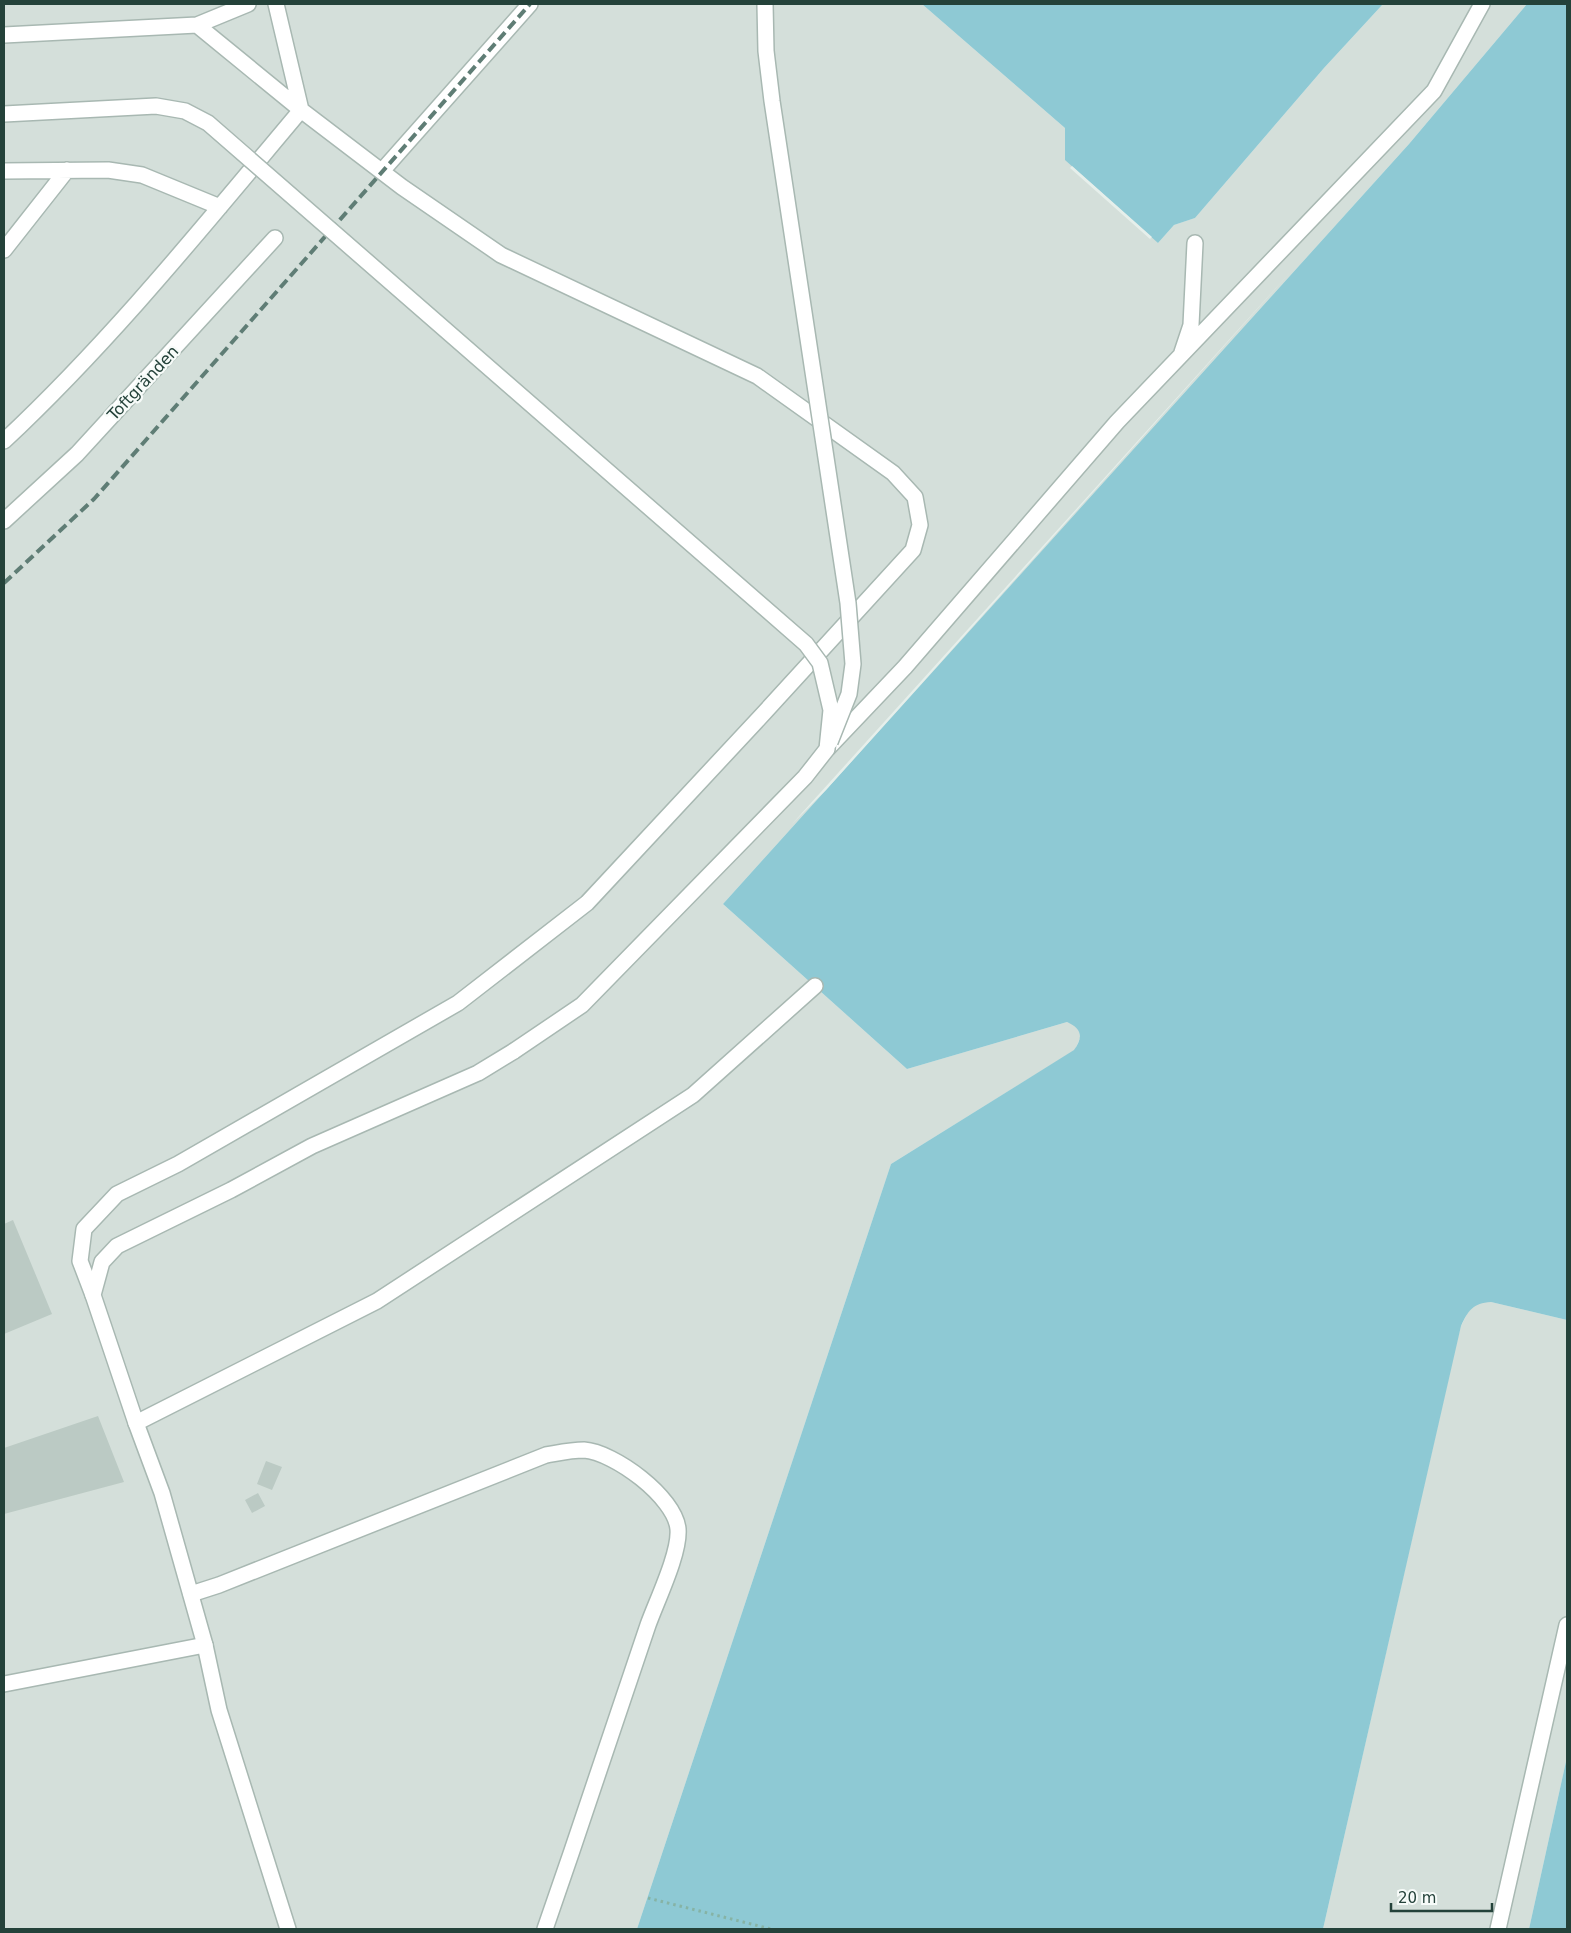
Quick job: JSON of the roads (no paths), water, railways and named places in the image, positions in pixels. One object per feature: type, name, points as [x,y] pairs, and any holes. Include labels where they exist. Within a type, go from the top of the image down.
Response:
[{"type":"street","points":[[4,35],[197,25],[248,4]]},
{"type":"street","points":[[276,4],[300,110]]},
{"type":"street","points":[[382,171],[530,4]]},
{"type":"street","points":[[765,4],[766,51],[772,100],[848,603],[853,664],[849,694],[827,749]]},
{"type":"street","points":[[93,1295],[102,1262],[117,1246],[231,1190],[312,1146],[478,1073],[582,1005],[805,777],[827,749],[905,667],[1117,422],[1434,91],[1482,4]]},
{"type":"street","points":[[197,25],[300,110],[402,187],[501,255],[756,376],[893,473],[915,497],[920,525],[913,550],[586,903],[458,1003],[186,1159],[117,1194],[84,1229],[80,1261],[162,1493],[206,1645],[219,1710],[288,1929]]},
{"type":"street","points":[[4,114],[156,106],[186,111],[208,123],[806,644],[820,663],[831,710],[827,749]]},
{"type":"street","points":[[4,441],[34,413],[139,301],[300,110]]},
{"type":"street","points":[[4,250],[67,170]]},
{"type":"street","points":[[4,171],[108,170],[142,175],[220,207]]},
{"type":"street","name":"Toftgränden","points":[[4,521],[77,454],[275,238]]},
{"type":"street","points":[[1181,356],[1191,326],[1195,243]]},
{"type":"street","points":[[136,1423],[377,1301],[693,1095],[815,986]]},
{"type":"street","points":[[191,1594],[219,1585],[546,1455],[584,1450],[605,1455],[632,1471],[654,1489],[670,1510],[678,1526],[678,1544],[545,1929]]},
{"type":"street","points":[[1498,1929],[1567,1625]]},
{"type":"street","points":[[4,1684],[206,1645]]},
{"type":"water","points":[[922,4],[1383,4],[1324,68],[1195,218],[1174,225],[1158,243],[1065,160],[1065,128]]},
{"type":"water","points":[[1527,4],[1567,4],[1567,1320],[1491,1302],[1475,1306],[1466,1316],[1461,1326],[1323,1929],[637,1929],[891,1164],[1074,1050],[1080,1037],[1078,1030],[1067,1022],[907,1069],[723,904],[1409,144]]},
{"type":"water","points":[[1567,1757],[1567,1929],[1529,1929]]},
{"type":"railway","points":[[4,583],[94,499],[530,4]]}]
